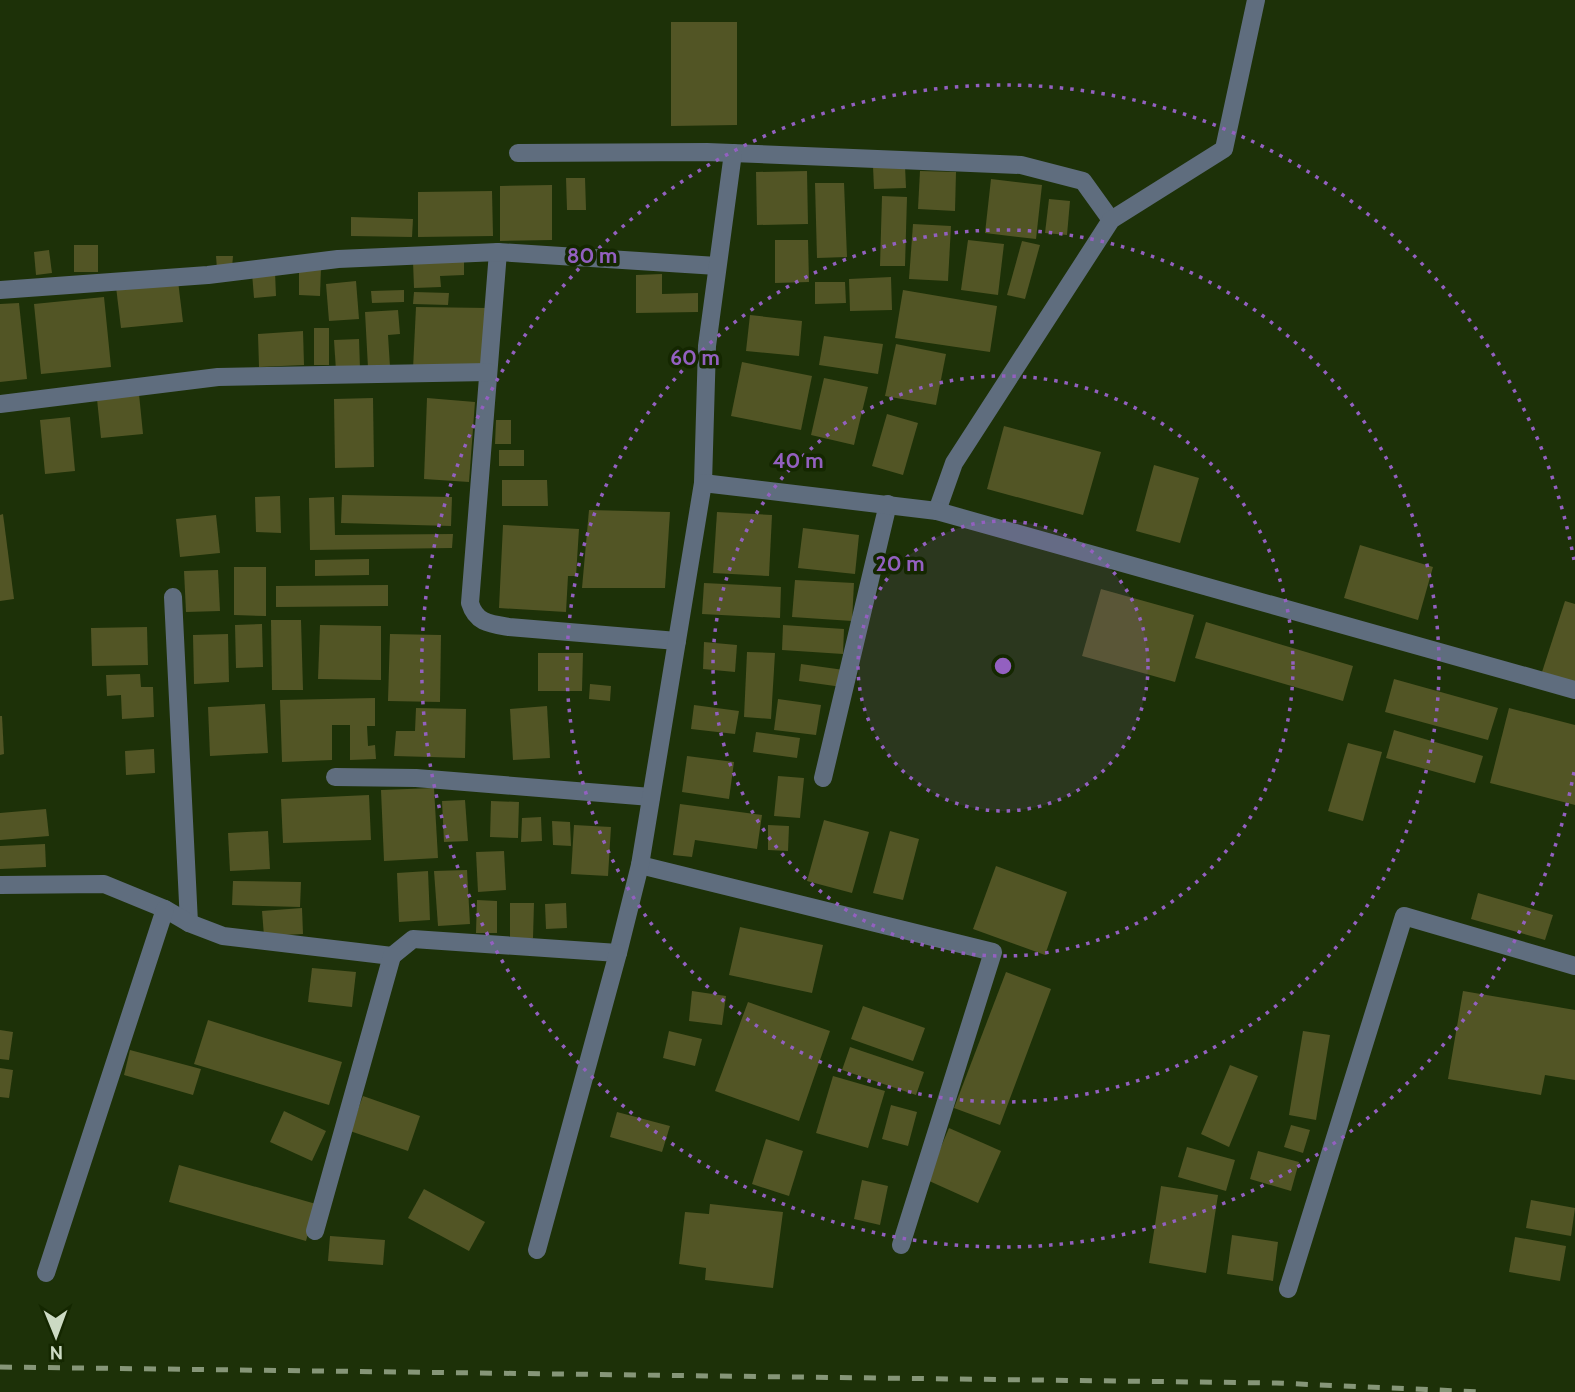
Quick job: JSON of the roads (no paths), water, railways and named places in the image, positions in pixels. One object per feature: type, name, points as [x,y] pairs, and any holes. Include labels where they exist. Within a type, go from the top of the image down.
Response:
[{"type":"street","points":[[937,511],[954,463],[1111,220],[1224,149],[1256,0]]},
{"type":"street","points":[[518,153],[733,153],[1021,165],[1083,181],[1111,220]]},
{"type":"street","points":[[537,1250],[640,864],[703,483],[707,346],[733,153]]},
{"type":"street","points":[[0,290],[208,275],[338,259],[498,252],[717,266]]},
{"type":"street","points":[[498,252],[470,603],[473,614],[490,624],[509,627],[677,641]]},
{"type":"street","points":[[0,404],[218,377],[488,372]]},
{"type":"street","points":[[703,483],[937,511],[1575,690]]},
{"type":"street","points":[[823,778],[888,504]]},
{"type":"street","points":[[173,597],[189,923]]},
{"type":"street","points":[[335,778],[416,778],[651,797]]},
{"type":"street","points":[[640,864],[993,952],[901,1245]]},
{"type":"street","points":[[0,885],[104,884],[223,936],[393,957]]},
{"type":"street","points":[[46,1273],[165,909]]},
{"type":"street","points":[[1288,1289],[1404,916],[1575,966]]},
{"type":"street","points":[[315,1231],[393,957],[413,939],[618,953]]},
{"type":"railway","points":[[0,1367],[1276,1383],[1483,1392]]}]
